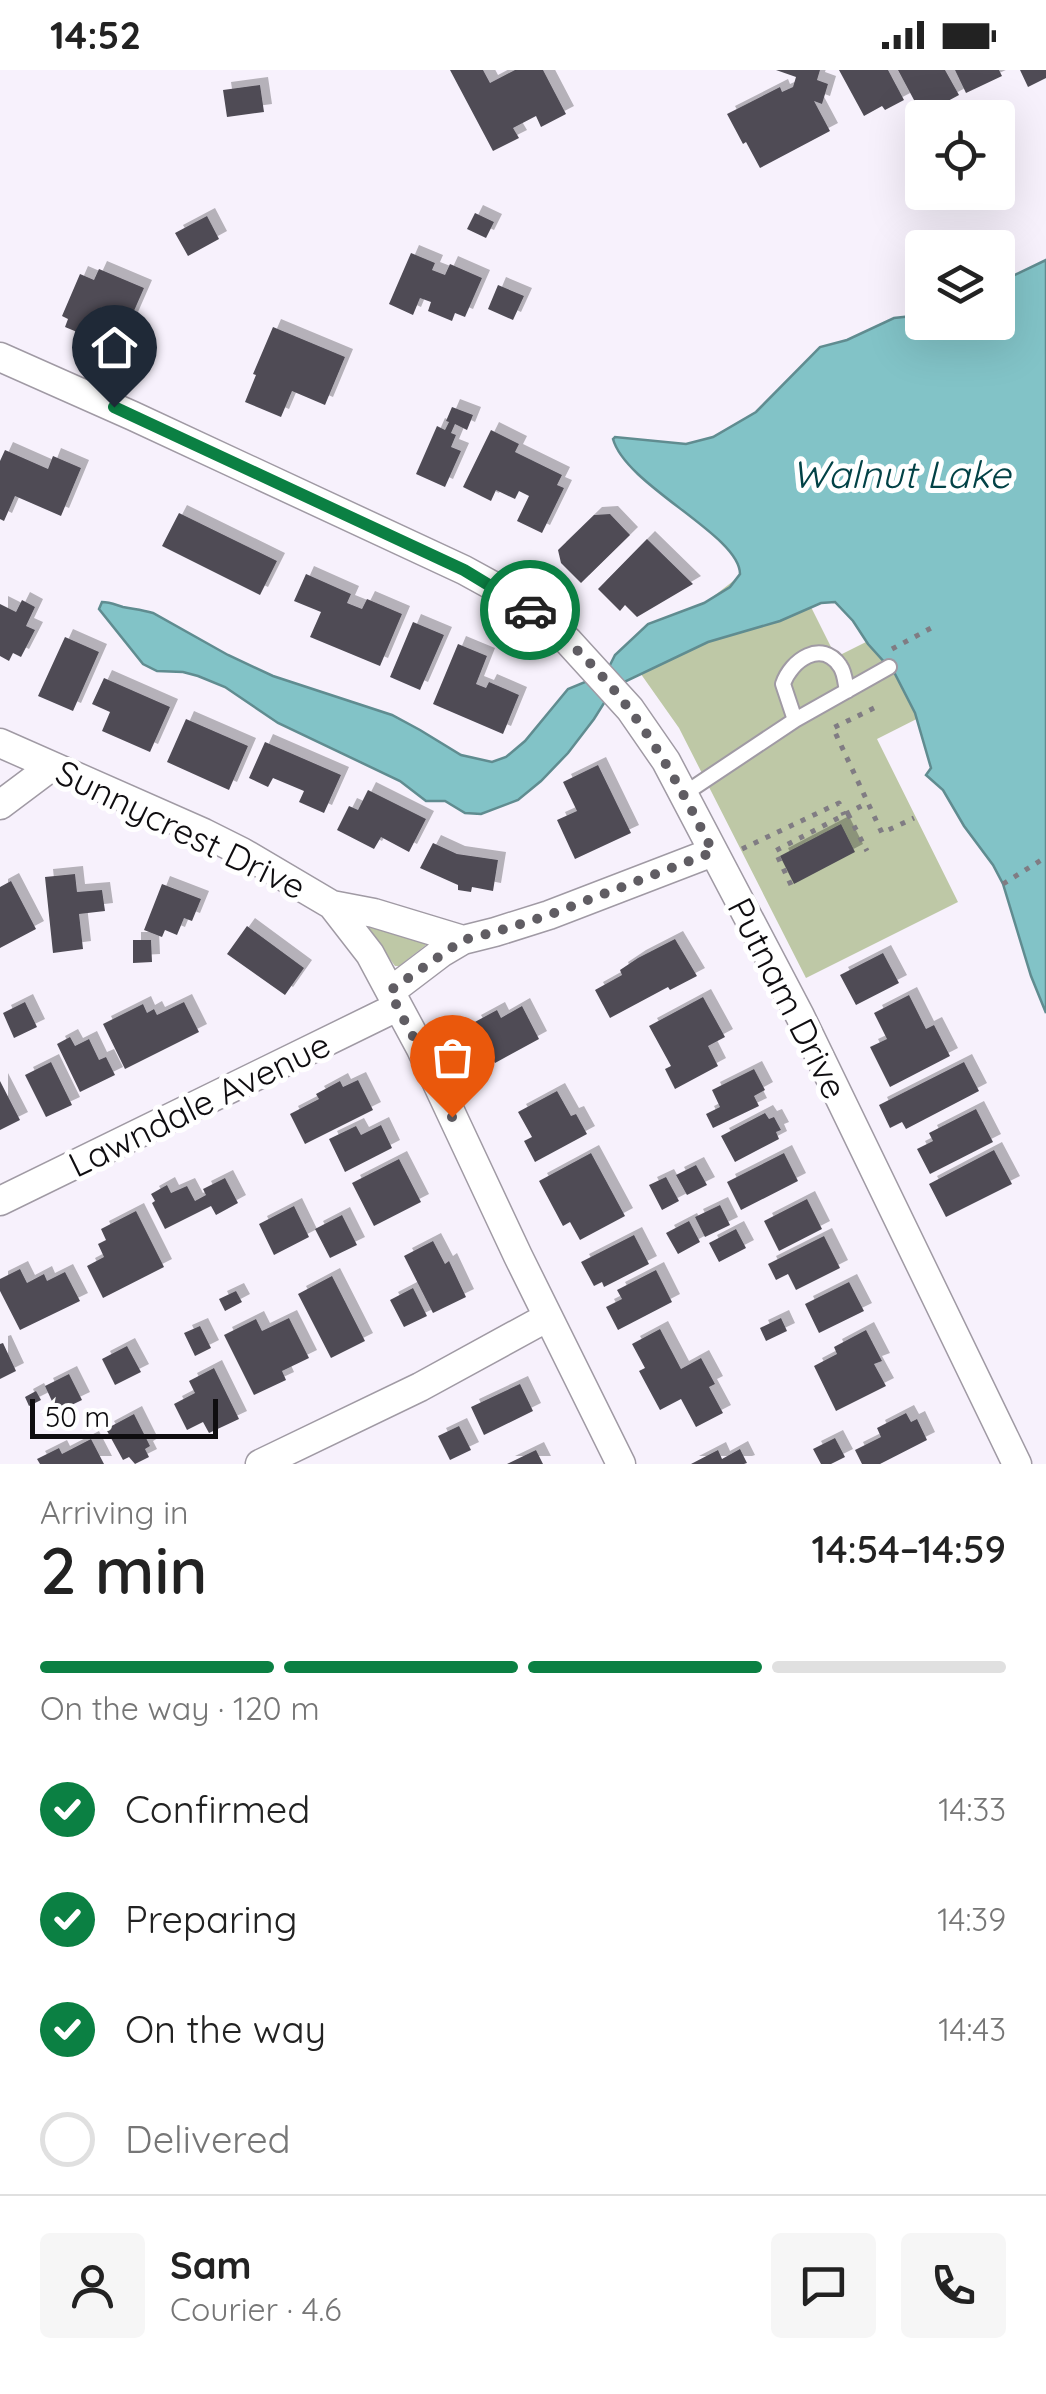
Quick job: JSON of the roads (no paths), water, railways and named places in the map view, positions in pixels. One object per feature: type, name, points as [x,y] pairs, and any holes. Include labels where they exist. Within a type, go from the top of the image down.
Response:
[{"type":"street","name":"Putnam Drive","points":[[0,357],[464,570],[532,612],[583,656],[630,708],[684,794],[724,843],[800,1016],[1017,1464]]},
{"type":"street","name":"Sunnycrest Drive","points":[[0,743],[204,833],[332,905],[370,954],[432,1071],[480,1179],[621,1464]]},
{"type":"street","points":[[0,805],[52,766]]},
{"type":"street","name":"Lawndale Avenue","points":[[0,1201],[394,999],[463,940],[549,915],[724,843]]},
{"type":"street","points":[[332,905],[374,913],[463,940]]},
{"type":"street","points":[[260,1464],[435,1380],[548,1317]]},
{"type":"lane","points":[[795,720],[783,684],[792,665],[804,656],[831,656],[844,672],[847,691]]},
{"type":"lane","points":[[684,794],[795,720],[847,691],[889,659]]},
{"type":"water","name":"Walnut Lake","points":[[1046,260],[1046,1013],[1003,884],[943,790],[926,775],[931,768],[915,713],[895,674],[835,602],[821,603],[780,621],[708,642],[624,682],[609,695],[568,753],[541,781],[518,800],[481,814],[465,813],[445,801],[426,801],[400,781],[278,723],[225,687],[198,676],[157,671],[143,664],[99,609],[105,602],[153,613],[273,676],[392,715],[461,755],[492,762],[506,757],[525,741],[568,689],[595,678],[648,624],[704,603],[730,587],[740,574],[735,559],[722,543],[622,457],[615,437],[686,444],[713,437],[756,412],[820,347],[847,340],[894,318],[905,317],[905,340],[1015,340],[1015,275]]}]
